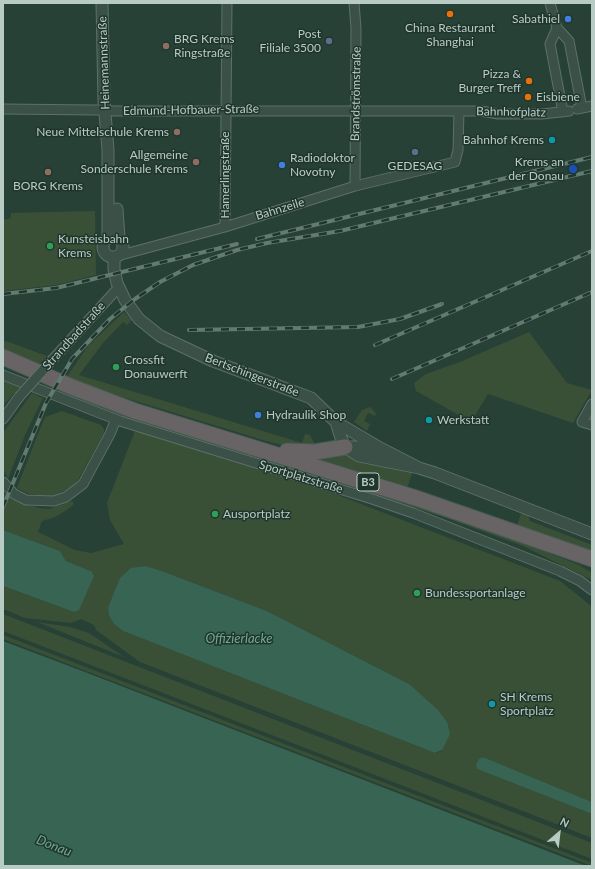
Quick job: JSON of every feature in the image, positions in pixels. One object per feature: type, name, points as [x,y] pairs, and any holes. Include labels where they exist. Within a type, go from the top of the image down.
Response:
[{"type":"highway","name":"B3","points":[[3,357],[114,403],[409,495],[592,558]]},
{"type":"highway","points":[[263,450],[314,452],[345,447]]},
{"type":"highway","name":"B3","points":[[555,545],[592,567]]},
{"type":"street","name":"Heinemannstraße","points":[[102,3],[106,124],[115,156],[113,238]]},
{"type":"street","name":"Hamerlingstraße","points":[[225,227],[227,3]]},
{"type":"street","name":"Brandströmstraße","points":[[354,3],[356,28],[355,186]]},
{"type":"street","points":[[550,3],[558,28],[569,41],[573,110]]},
{"type":"street","name":"Bahnhofplatz","points":[[558,28],[550,44],[573,110]]},
{"type":"street","name":"Bahnhofplatz","points":[[355,110],[481,111],[498,114],[542,114],[592,106]]},
{"type":"street","name":"Edmund-Hofbauer-Straße","points":[[3,109],[355,110]]},
{"type":"street","name":"Bahnhofplatz","points":[[440,166],[455,162],[458,150],[459,111]]},
{"type":"street","name":"Bahnzeile","points":[[117,256],[225,227],[355,186],[440,166]]},
{"type":"street","points":[[113,238],[124,246],[117,256],[107,255],[103,248],[103,244],[113,238]]},
{"type":"street","name":"Bertschingerstraße","points":[[117,256],[114,269],[119,287],[125,300],[139,319],[160,336],[213,361],[311,398],[336,422],[389,453],[420,468],[592,534]]},
{"type":"street","name":"Strandbadstraße","points":[[3,419],[19,397],[119,287]]},
{"type":"street","points":[[3,375],[116,419],[110,434],[83,484],[70,495],[54,501],[26,500],[14,494],[3,482]]},
{"type":"street","points":[[592,404],[582,422],[592,425]]},
{"type":"street","name":"Sportplatzstraße","points":[[116,419],[372,498],[560,571],[580,581],[592,590]]},
{"type":"street","name":"Bertschingerstraße","points":[[336,422],[340,438],[345,447],[353,453],[364,458],[420,468]]},
{"type":"street","name":"Bertschingerstraße","points":[[345,447],[365,448],[389,453]]},
{"type":"shaded area","name":"Kunsteisbahn Krems","points":[[95,211],[96,275],[56,285],[3,291],[3,220],[11,218],[11,213]]},
{"type":"shaded area","points":[[124,312],[132,320],[127,325],[123,322],[103,343],[79,375],[302,443],[305,434],[310,435],[315,445],[287,446],[266,441],[103,391],[66,378],[88,346]]},
{"type":"shaded area","points":[[529,332],[567,383],[592,390],[573,423],[488,394],[471,422],[416,391],[414,383],[426,374],[460,362]]},
{"type":"shaded area","points":[[3,340],[47,356],[37,367],[3,352]]},
{"type":"shaded area","points":[[3,379],[20,387],[3,406]]},
{"type":"shaded area","points":[[60,389],[503,535],[579,565],[592,573],[592,580],[523,546],[452,520],[337,482],[121,416],[59,392]]},
{"type":"shaded area","points":[[32,393],[43,398],[25,435],[8,479],[3,469],[3,433]]},
{"type":"shaded area","points":[[370,407],[376,413],[375,416],[368,413],[364,421],[370,424],[367,431],[354,422],[362,410]]},
{"type":"shaded area","points":[[62,411],[101,425],[104,429],[104,433],[78,480],[71,488],[53,496],[29,494],[17,488],[36,439],[45,417]]},
{"type":"shaded area","points":[[135,431],[330,492],[560,581],[592,607],[592,802],[483,757],[476,765],[477,769],[592,814],[592,838],[140,662],[96,630],[94,625],[81,619],[71,623],[25,618],[3,609],[3,586],[74,612],[91,571],[66,561],[60,551],[3,530],[3,492],[12,500],[39,508],[49,509],[72,501],[74,504],[67,510],[55,517],[42,521],[38,532],[75,550],[91,553],[124,544],[110,520],[107,503]],"holes":[[[146,566],[267,611],[409,684],[442,751],[435,753],[123,631],[114,624],[109,616],[108,608]]]},
{"type":"shaded area","points":[[342,452],[413,471],[407,488],[315,459]]},
{"type":"shaded area","points":[[522,511],[528,514],[530,521],[592,545],[592,552],[517,525]]},
{"type":"shaded area","points":[[3,614],[592,843],[592,859],[3,631]]},
{"type":"shaded area","points":[[37,622],[70,627],[89,633],[124,657]]},
{"type":"shaded area","points":[[3,635],[592,863],[592,866],[3,639]]},
{"type":"water","points":[[3,530],[60,551],[66,561],[91,571],[94,576],[79,610],[74,612],[3,586]]},
{"type":"water","name":"Offizierlacke","points":[[146,566],[267,611],[409,684],[438,710],[447,722],[450,734],[442,750],[435,753],[123,631],[114,624],[109,616],[108,608],[120,578],[131,568]]},
{"type":"water","name":"Donau","points":[[3,641],[85,672],[586,866],[3,866]]},
{"type":"water","points":[[483,757],[592,802],[592,814],[477,769],[476,765],[479,759]]},
{"type":"railway","points":[[257,239],[592,157]]},
{"type":"railway","points":[[3,507],[46,403],[72,359],[110,319],[135,299],[160,282],[193,265],[237,250],[267,243],[340,231],[592,171]]},
{"type":"railway","points":[[3,294],[56,288],[237,244]]},
{"type":"railway","points":[[375,345],[592,251]]},
{"type":"railway","points":[[392,379],[592,292]]},
{"type":"railway","points":[[189,330],[358,327],[400,319],[442,304]]},
{"type":"place","name":"China Restaurant Shanghai","points":[[450,14]]},
{"type":"place","name":"Sabathiel","points":[[568,19]]},
{"type":"place","name":"Post Filiale 3500","points":[[329,41]]},
{"type":"place","name":"BRG Krems Ringstraße","points":[[166,46]]},
{"type":"place","name":"Pizza & Burger Treff","points":[[529,81]]},
{"type":"place","name":"Eisbiene","points":[[528,97]]},
{"type":"place","name":"Neue Mittelschule Krems","points":[[177,132]]},
{"type":"place","name":"Bahnhof Krems","points":[[552,140]]},
{"type":"place","name":"GEDESAG","points":[[415,152]]},
{"type":"place","name":"Allgemeine Sonderschule Krems","points":[[196,162]]},
{"type":"place","name":"Radiodoktor Novotny","points":[[282,165]]},
{"type":"place","name":"Krems an der Donau","points":[[573,169]]},
{"type":"place","name":"BORG Krems","points":[[48,172]]},
{"type":"place","name":"Kunsteisbahn Krems","points":[[50,246]]},
{"type":"place","name":"Crossfit Donauwerft","points":[[116,367]]},
{"type":"place","name":"Hydraulik Shop","points":[[258,415]]},
{"type":"place","name":"Werkstatt","points":[[429,420]]},
{"type":"place","name":"Ausportplatz","points":[[215,514]]},
{"type":"place","name":"Bundessportanlage","points":[[417,593]]},
{"type":"place","name":"SH Krems Sportplatz","points":[[492,704]]}]
